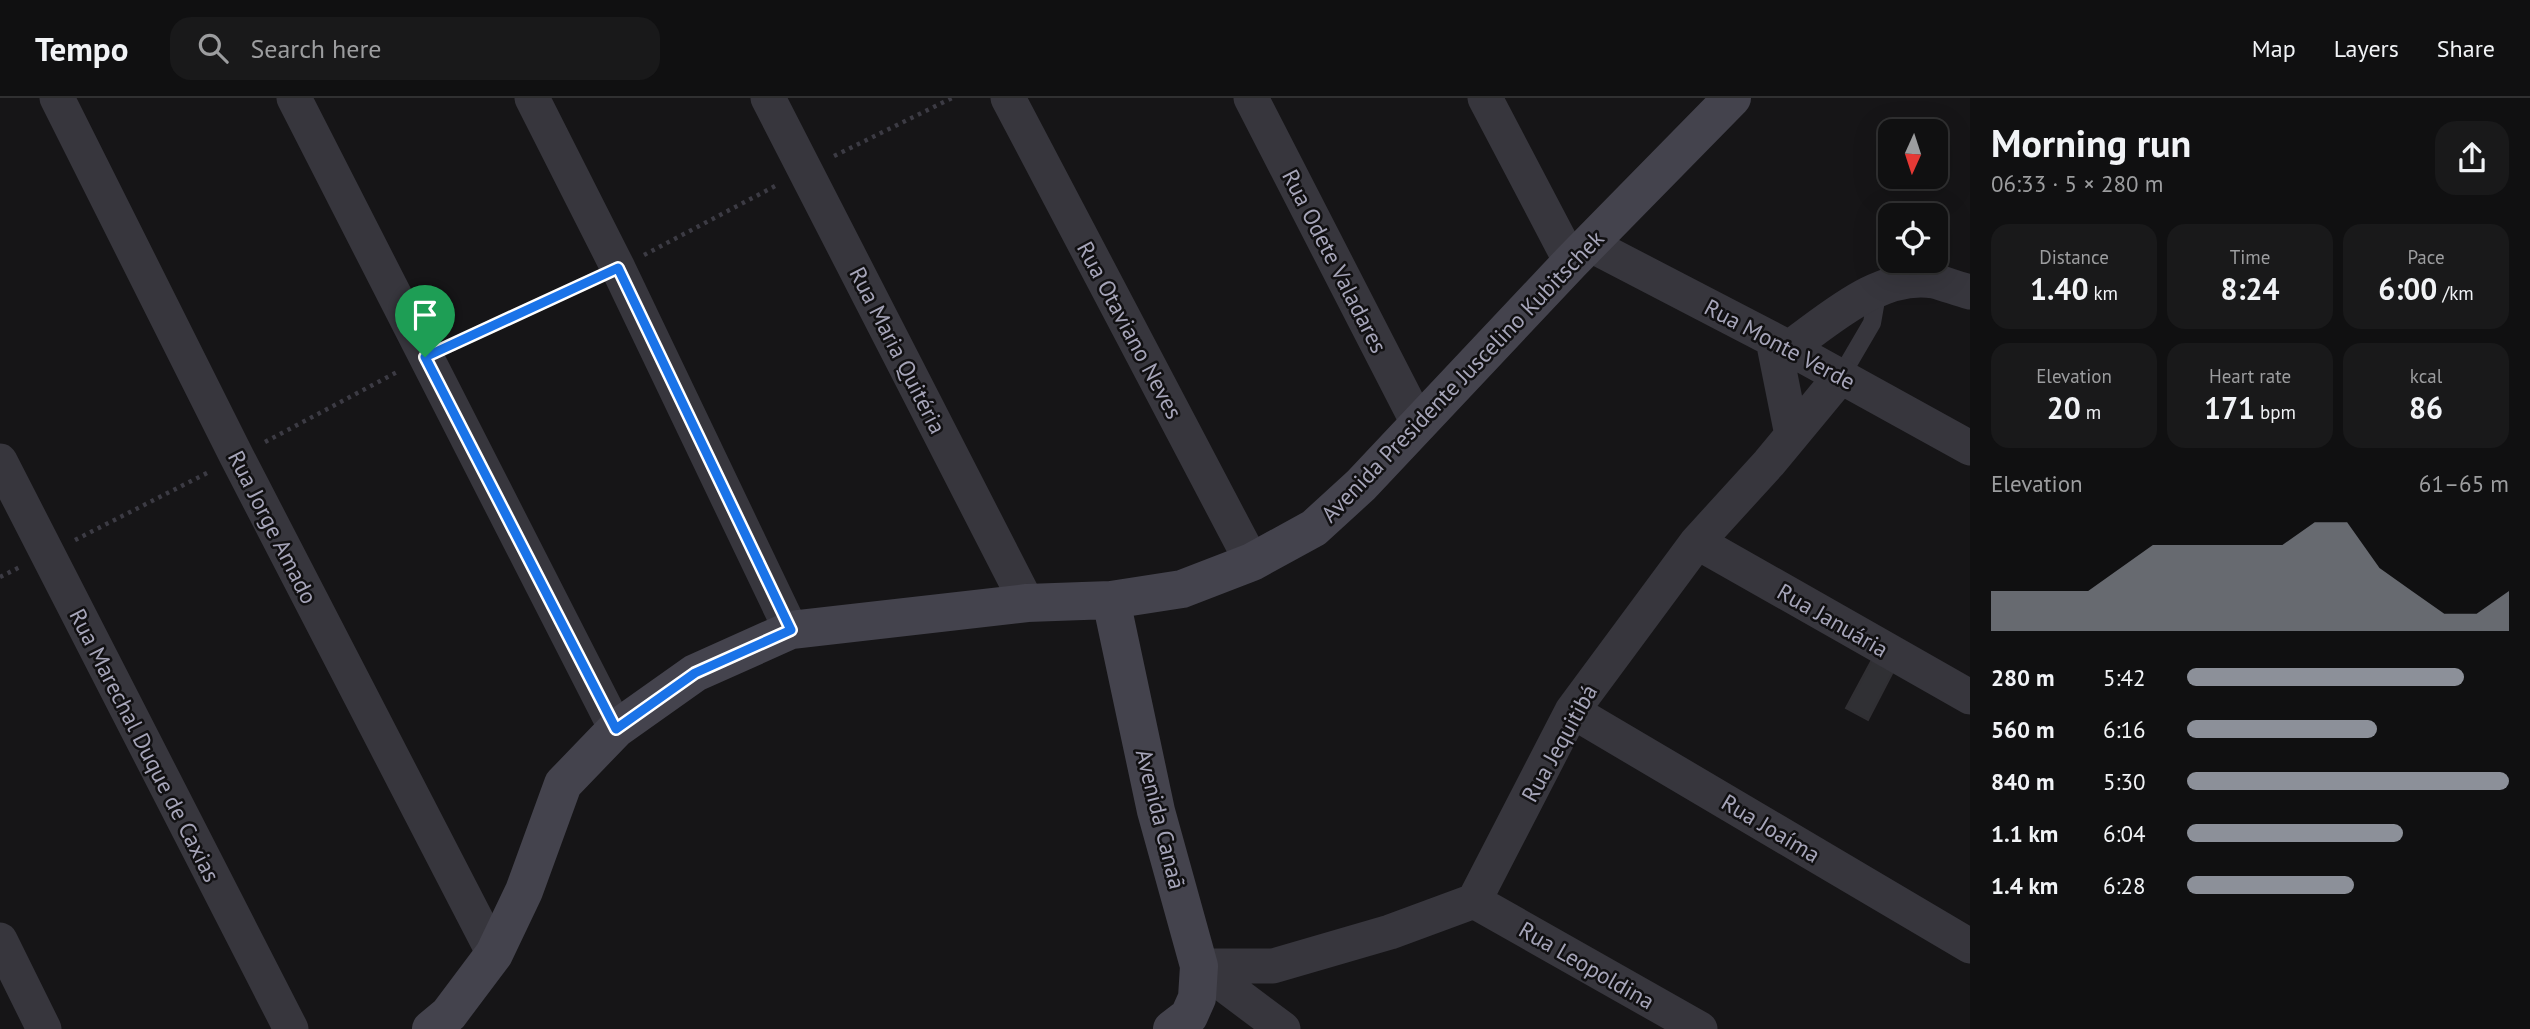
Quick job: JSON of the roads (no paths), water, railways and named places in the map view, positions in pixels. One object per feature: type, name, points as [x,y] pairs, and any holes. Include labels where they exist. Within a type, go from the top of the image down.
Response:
[{"type":"street","name":"Rua Jorge Amado","points":[[57,98],[237,457],[494,954]]},
{"type":"street","points":[[294,98],[616,729]]},
{"type":"street","points":[[532,98],[618,268],[791,630]]},
{"type":"street","name":"Rua Maria Quitéria","points":[[768,98],[1027,603]]},
{"type":"street","name":"Rua Otaviano Neves","points":[[1008,98],[1252,562]]},
{"type":"street","name":"Rua Odete Valadares","points":[[1251,98],[1419,425]]},
{"type":"street","points":[[1485,98],[1580,253]]},
{"type":"street","name":"Avenida Presidente Juscelino Kubitschek","points":[[431,1029],[449,1014],[494,954],[524,891],[564,784],[616,729],[695,673],[791,630],[1027,603],[1111,600],[1182,589],[1252,562],[1314,528],[1419,425],[1580,253],[1732,98]]},
{"type":"street","name":"Rua Monte Verde","points":[[1580,253],[1781,344],[1970,448]]},
{"type":"street","points":[[1792,435],[1781,344],[1878,289],[1906,281],[1932,281],[1970,292]]},
{"type":"street","name":"Rua Jequitibá","points":[[1474,901],[1572,710],[1697,542],[1841,376]]},
{"type":"street","name":"Rua Marechal Duque de Caxias","points":[[0,461],[291,1029]]},
{"type":"street","name":"Rua Januária","points":[[1697,542],[1970,697]]},
{"type":"street","name":"Avenida Canaã","points":[[1111,600],[1156,811],[1199,966],[1197,998],[1189,1016],[1172,1029]]},
{"type":"street","name":"Rua Joaíma","points":[[1572,710],[1970,946]]},
{"type":"street","points":[[1199,966],[1273,965],[1390,932],[1474,901]]},
{"type":"street","name":"Rua Leopoldina","points":[[1474,901],[1700,1029]]},
{"type":"street","points":[[0,940],[44,1029]]},
{"type":"street","points":[[1199,966],[1283,1029]]},
{"type":"lane","points":[[1841,376],[1872,323],[1878,289]]}]
